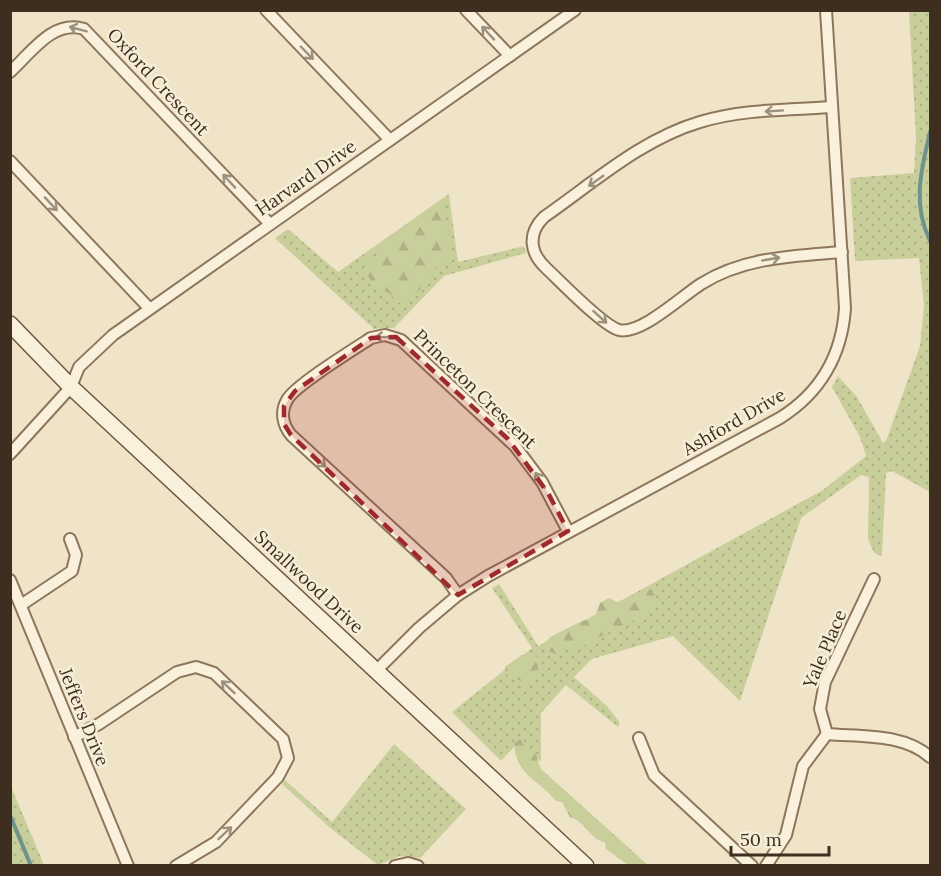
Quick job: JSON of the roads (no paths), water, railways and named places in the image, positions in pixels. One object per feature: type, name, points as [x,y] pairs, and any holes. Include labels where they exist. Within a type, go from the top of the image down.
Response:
[{"type":"street","points":[[266,10],[390,140]]},
{"type":"street","points":[[466,10],[510,56]]},
{"type":"street","name":"Harvard Drive","points":[[71,387],[79,367],[149,308],[575,10]]},
{"type":"street","name":"Ashford Drive","points":[[376,671],[458,595],[568,531],[780,418],[811,394],[832,363],[843,330],[845,308],[826,10]]},
{"type":"street","name":"Oxford Crescent","points":[[10,72],[57,30],[68,27],[84,29],[270,224]]},
{"type":"street","points":[[832,107],[727,115],[701,121],[668,135],[639,150],[544,217],[534,232],[532,247],[543,265],[606,323],[626,331],[642,325],[704,282],[734,268],[778,257],[842,252]]},
{"type":"street","points":[[10,161],[149,308]]},
{"type":"street","name":"Smallwood Drive","points":[[10,324],[71,387],[585,866]]},
{"type":"street","name":"Princeton Crescent","points":[[458,595],[446,578],[291,435],[284,424],[284,406],[290,395],[371,338],[385,335],[401,340],[508,439],[542,482],[568,531]]},
{"type":"street","points":[[10,454],[71,387]]},
{"type":"street","points":[[21,605],[72,571],[76,555],[70,539]]},
{"type":"street","name":"Yale Place","points":[[826,734],[820,710],[825,682],[874,579]]},
{"type":"street","name":"Jeffers Drive","points":[[10,580],[128,866]]},
{"type":"street","points":[[74,737],[99,724],[177,672],[196,667],[214,673],[279,734],[287,751],[283,771],[225,834],[197,855],[176,866]]},
{"type":"street","points":[[765,866],[786,835],[803,766],[826,734],[888,738],[924,751],[930,757]]},
{"type":"street","points":[[639,738],[654,775],[752,866]]},
{"type":"street","points":[[395,866],[408,863],[418,866]]},
{"type":"waterway","points":[[930,132],[920,187],[921,213],[930,241]]},
{"type":"waterway","points":[[10,815],[31,866]]}]
